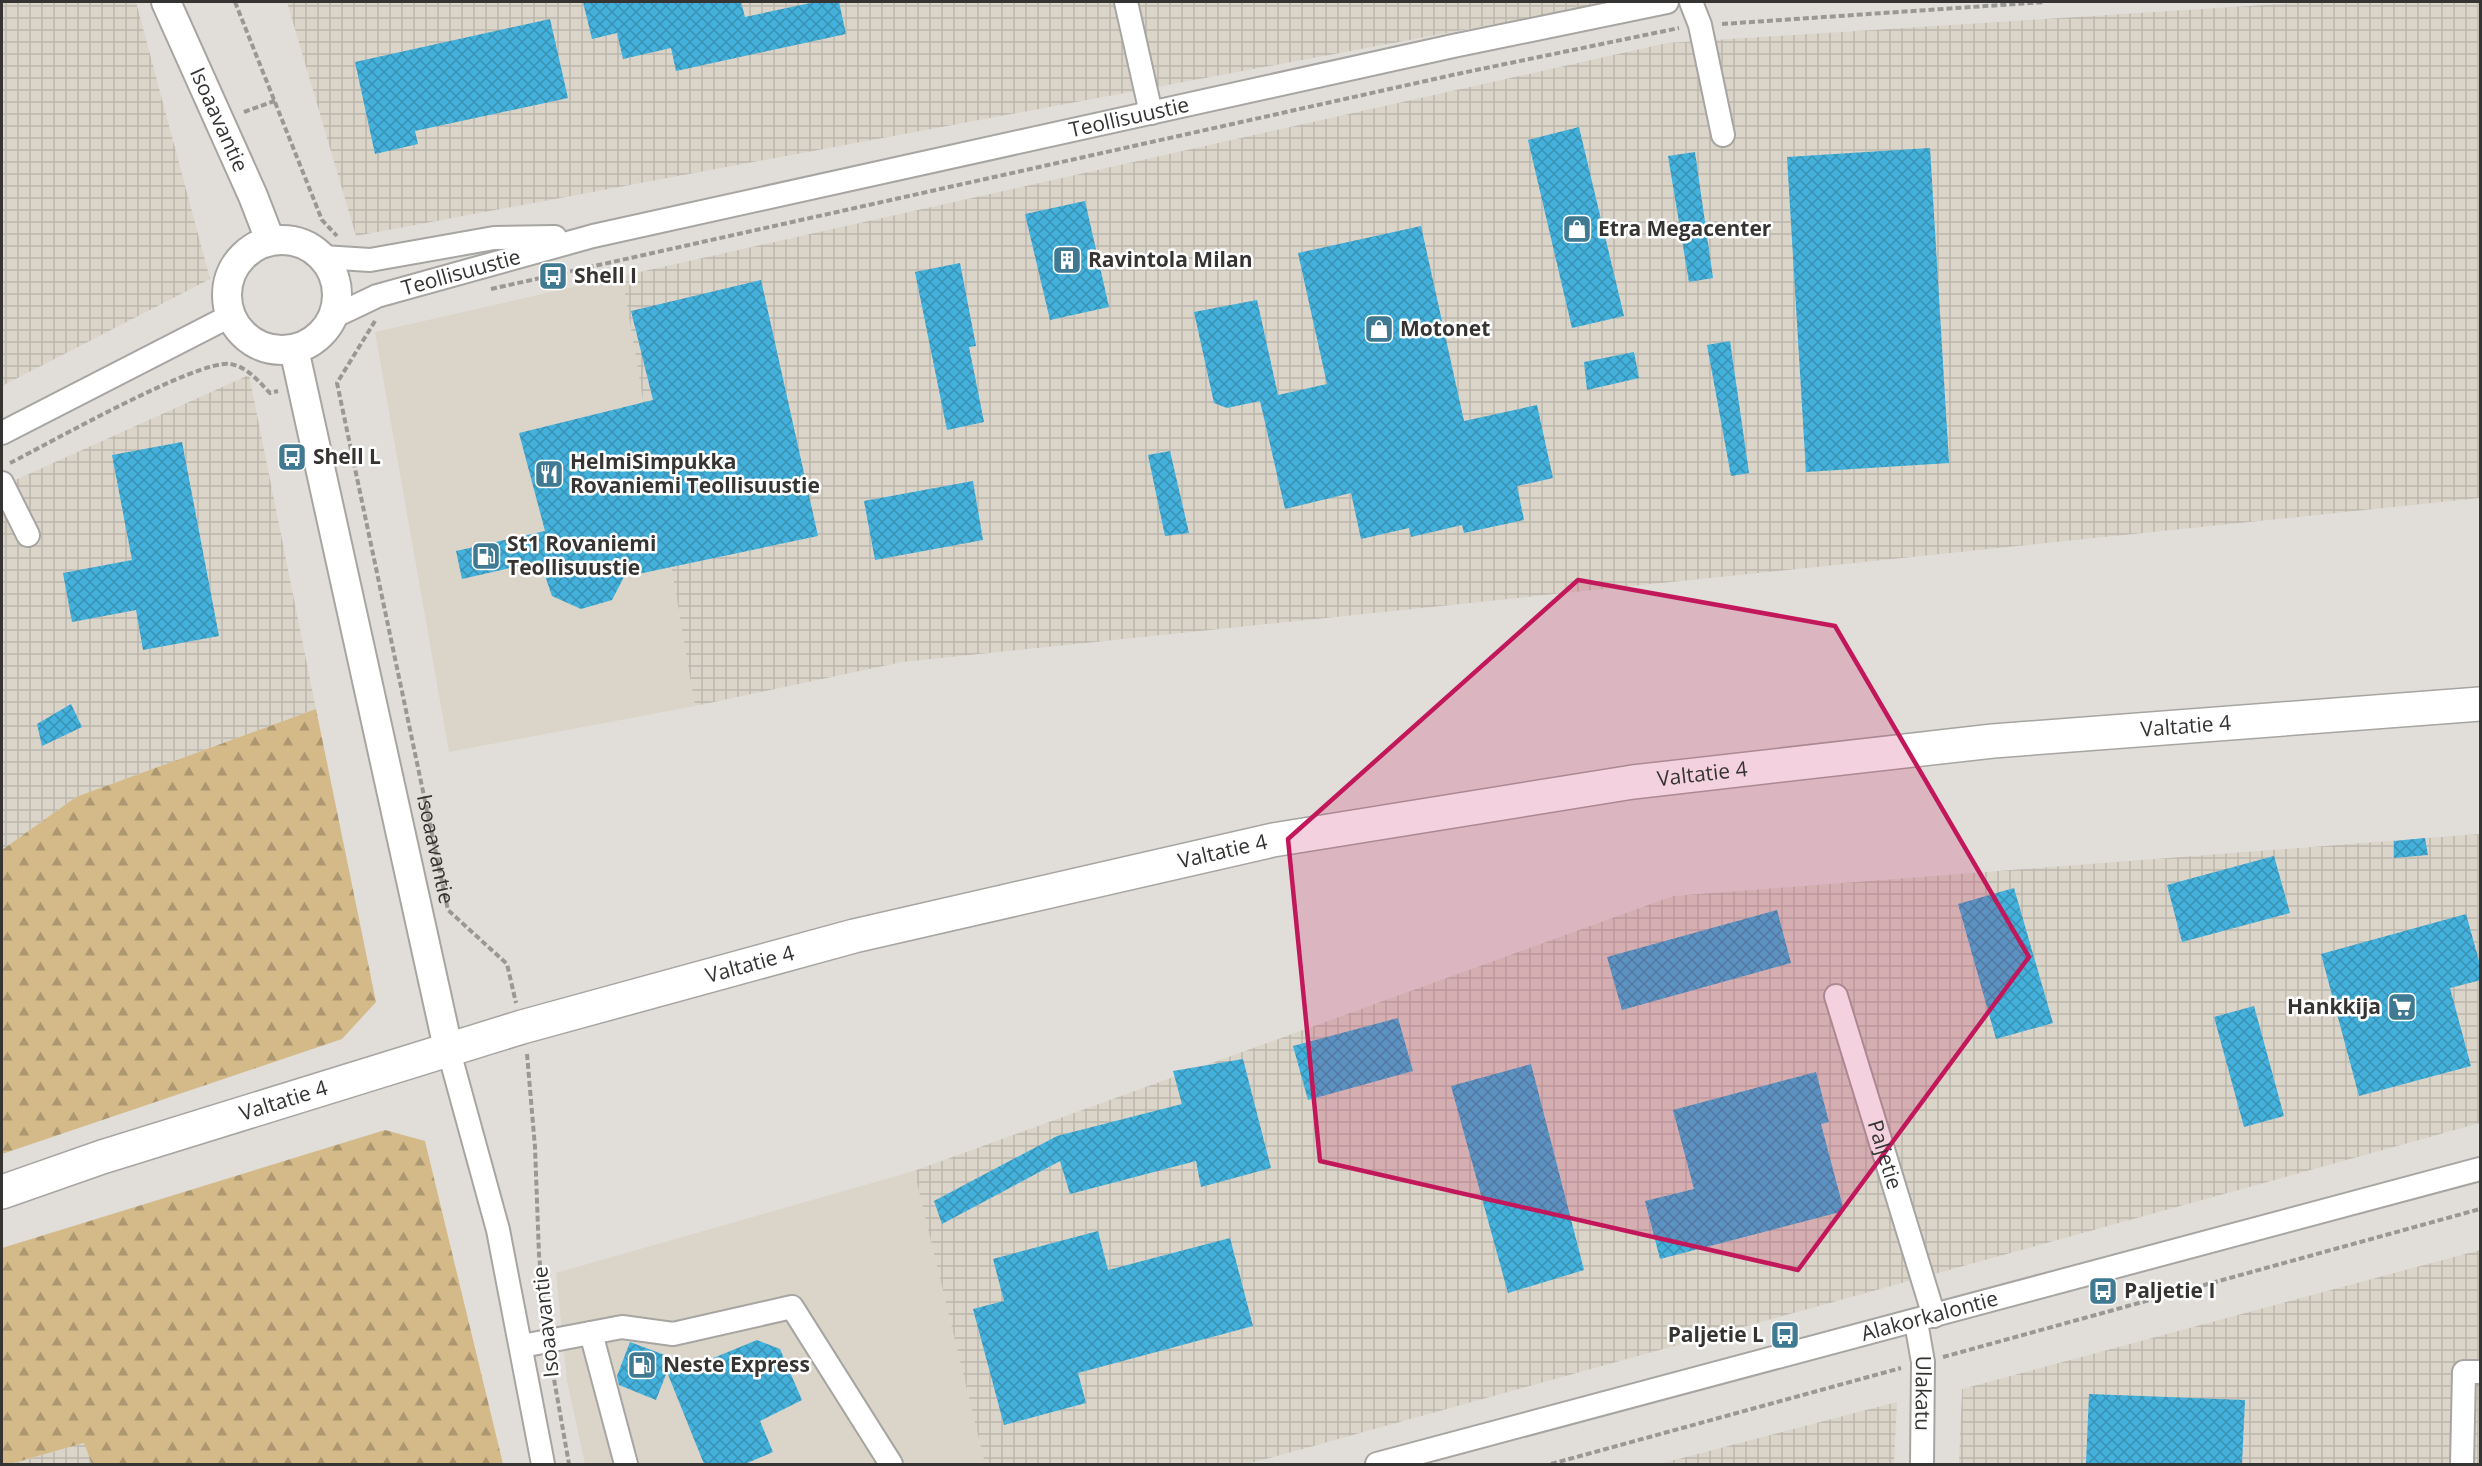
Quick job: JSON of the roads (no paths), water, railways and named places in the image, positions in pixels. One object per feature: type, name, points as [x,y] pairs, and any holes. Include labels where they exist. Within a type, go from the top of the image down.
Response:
[{"type":"highway","name":"Valtatie 4","points":[[2,1192],[114,1153],[522,1027],[854,936],[1274,840],[1633,782],[1970,744],[2481,704]]},
{"type":"main road","name":"Isoaavantie","points":[[166,2],[253,196],[270,240]]},
{"type":"main road","points":[[289,239],[307,245],[323,256],[333,273],[338,291],[333,316],[318,337],[294,349],[279,350],[251,341],[238,329],[230,316],[226,292],[232,269],[248,250],[270,240],[289,239]]},
{"type":"main road","name":"Isoaavantie","points":[[294,349],[448,1048]]},
{"type":"street","points":[[1126,2],[1151,113]]},
{"type":"street","name":"Teollisuustie","points":[[333,316],[377,296],[593,236],[1667,2]]},
{"type":"street","points":[[1691,2],[1700,25],[1723,135]]},
{"type":"street","name":"Teollisuustie","points":[[323,256],[370,260],[494,238],[593,236]]},
{"type":"street","points":[[2,433],[230,316]]},
{"type":"street","points":[[2,483],[28,535]]},
{"type":"street","name":"Paljetie","points":[[1836,996],[1925,1319]]},
{"type":"street","name":"Isoaavantie","points":[[448,1048],[498,1230],[543,1464]]},
{"type":"street","name":"Alakorkalontie","points":[[1377,1464],[2481,1169]]},
{"type":"street","points":[[522,1346],[622,1327],[673,1334],[792,1307],[891,1464]]},
{"type":"street","name":"Ulakatu","points":[[1922,1464],[1925,1319]]},
{"type":"street","points":[[591,1333],[626,1464]]},
{"type":"street","points":[[2463,1464],[2464,1371],[2481,1372]]},
{"type":"place","name":"Etra Megacenter","points":[[1577,229]]},
{"type":"place","name":"Ravintola Milan","points":[[1067,260]]},
{"type":"place","name":"Shell I","points":[[553,276]]},
{"type":"place","name":"Motonet","points":[[1379,329]]},
{"type":"place","name":"Shell L","points":[[292,457]]},
{"type":"place","name":"HelmiSimpukka Rovaniemi Teollisuustie","points":[[549,474]]},
{"type":"place","name":"St1 Rovaniemi Teollisuustie","points":[[486,556]]},
{"type":"place","name":"Hankkija","points":[[2402,1007]]},
{"type":"place","name":"Paljetie I","points":[[2103,1291]]},
{"type":"place","name":"Paljetie L","points":[[1785,1335]]},
{"type":"place","name":"Neste Express","points":[[642,1365]]}]
